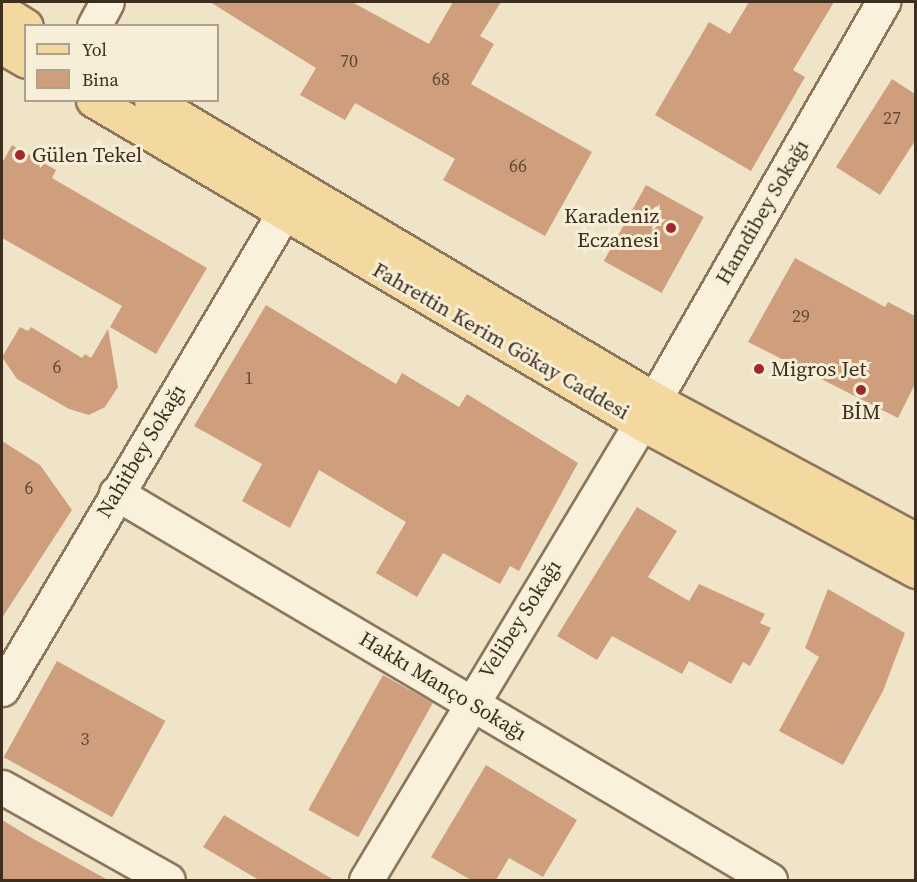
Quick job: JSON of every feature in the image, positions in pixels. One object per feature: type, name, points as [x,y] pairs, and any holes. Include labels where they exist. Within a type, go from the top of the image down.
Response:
[{"type":"main road","points":[[2,11],[24,25]]},
{"type":"main road","points":[[2,47],[24,60]]},
{"type":"main road","name":"Fahrettin Kerim Gökay Caddesi","points":[[96,102],[283,214],[648,411],[915,540]]},
{"type":"main road","name":"Fahrettin Kerim Gökay Caddesi","points":[[154,102],[648,411],[915,571]]},
{"type":"street","points":[[95,24],[107,2]]},
{"type":"street","name":"Hamdibey Sokağı","points":[[648,411],[884,2]]},
{"type":"street","name":"Nahitbey Sokağı","points":[[2,689],[283,214]]},
{"type":"street","name":"Velibey Sokağı","points":[[366,880],[470,701],[648,411]]},
{"type":"street","name":"Hakkı Manço Sokağı","points":[[116,493],[770,880]]},
{"type":"street","points":[[2,787],[168,880]]},
{"type":"building","points":[[210,2],[352,2],[429,44],[453,2],[501,2],[480,36],[494,44],[471,84],[592,152],[545,236],[443,180],[455,159],[355,103],[345,120],[300,95],[316,68]]},
{"type":"building","points":[[749,2],[834,2],[793,70],[805,77],[751,171],[655,115],[709,22],[730,34]]},
{"type":"building","points":[[892,79],[915,94],[915,141],[880,195],[836,167]]},
{"type":"building","points":[[12,145],[56,170],[52,178],[207,268],[156,354],[110,327],[122,306],[2,238],[2,163]]},
{"type":"building","points":[[646,185],[704,217],[662,293],[604,261]]},
{"type":"building","points":[[795,258],[885,307],[888,302],[915,316],[915,384],[898,418],[748,342]]},
{"type":"building","points":[[266,305],[396,384],[402,373],[459,407],[467,394],[578,463],[519,571],[510,566],[500,584],[443,553],[417,597],[376,573],[406,522],[319,470],[290,528],[242,501],[262,464],[194,426]]},
{"type":"building","points":[[20,327],[28,331],[31,327],[82,358],[85,354],[91,358],[108,329],[118,387],[105,407],[89,415],[69,409],[17,379],[2,357]]},
{"type":"building","points":[[2,441],[40,465],[72,510],[2,618]]},
{"type":"building","points":[[637,507],[677,531],[648,577],[689,601],[699,584],[765,614],[760,623],[771,628],[750,666],[743,662],[731,684],[689,661],[682,674],[612,636],[597,660],[557,636]]},
{"type":"building","points":[[828,589],[905,633],[883,691],[843,765],[779,731],[819,657],[805,648]]},
{"type":"building","points":[[57,661],[165,721],[112,817],[4,757]]},
{"type":"building","points":[[383,675],[433,703],[358,837],[308,810]]},
{"type":"building","points":[[486,765],[577,820],[543,877],[509,858],[496,880],[471,880],[431,857]]},
{"type":"building","points":[[224,815],[334,880],[259,880],[203,847]]},
{"type":"building","points":[[2,820],[30,837],[108,880],[2,880]]},
{"type":"place","name":"Gülen Tekel","points":[[20,155]]},
{"type":"place","name":"Karadeniz Eczanesi","points":[[671,228]]},
{"type":"place","name":"Migros Jet","points":[[759,369]]},
{"type":"place","name":"BİM","points":[[861,390]]}]
